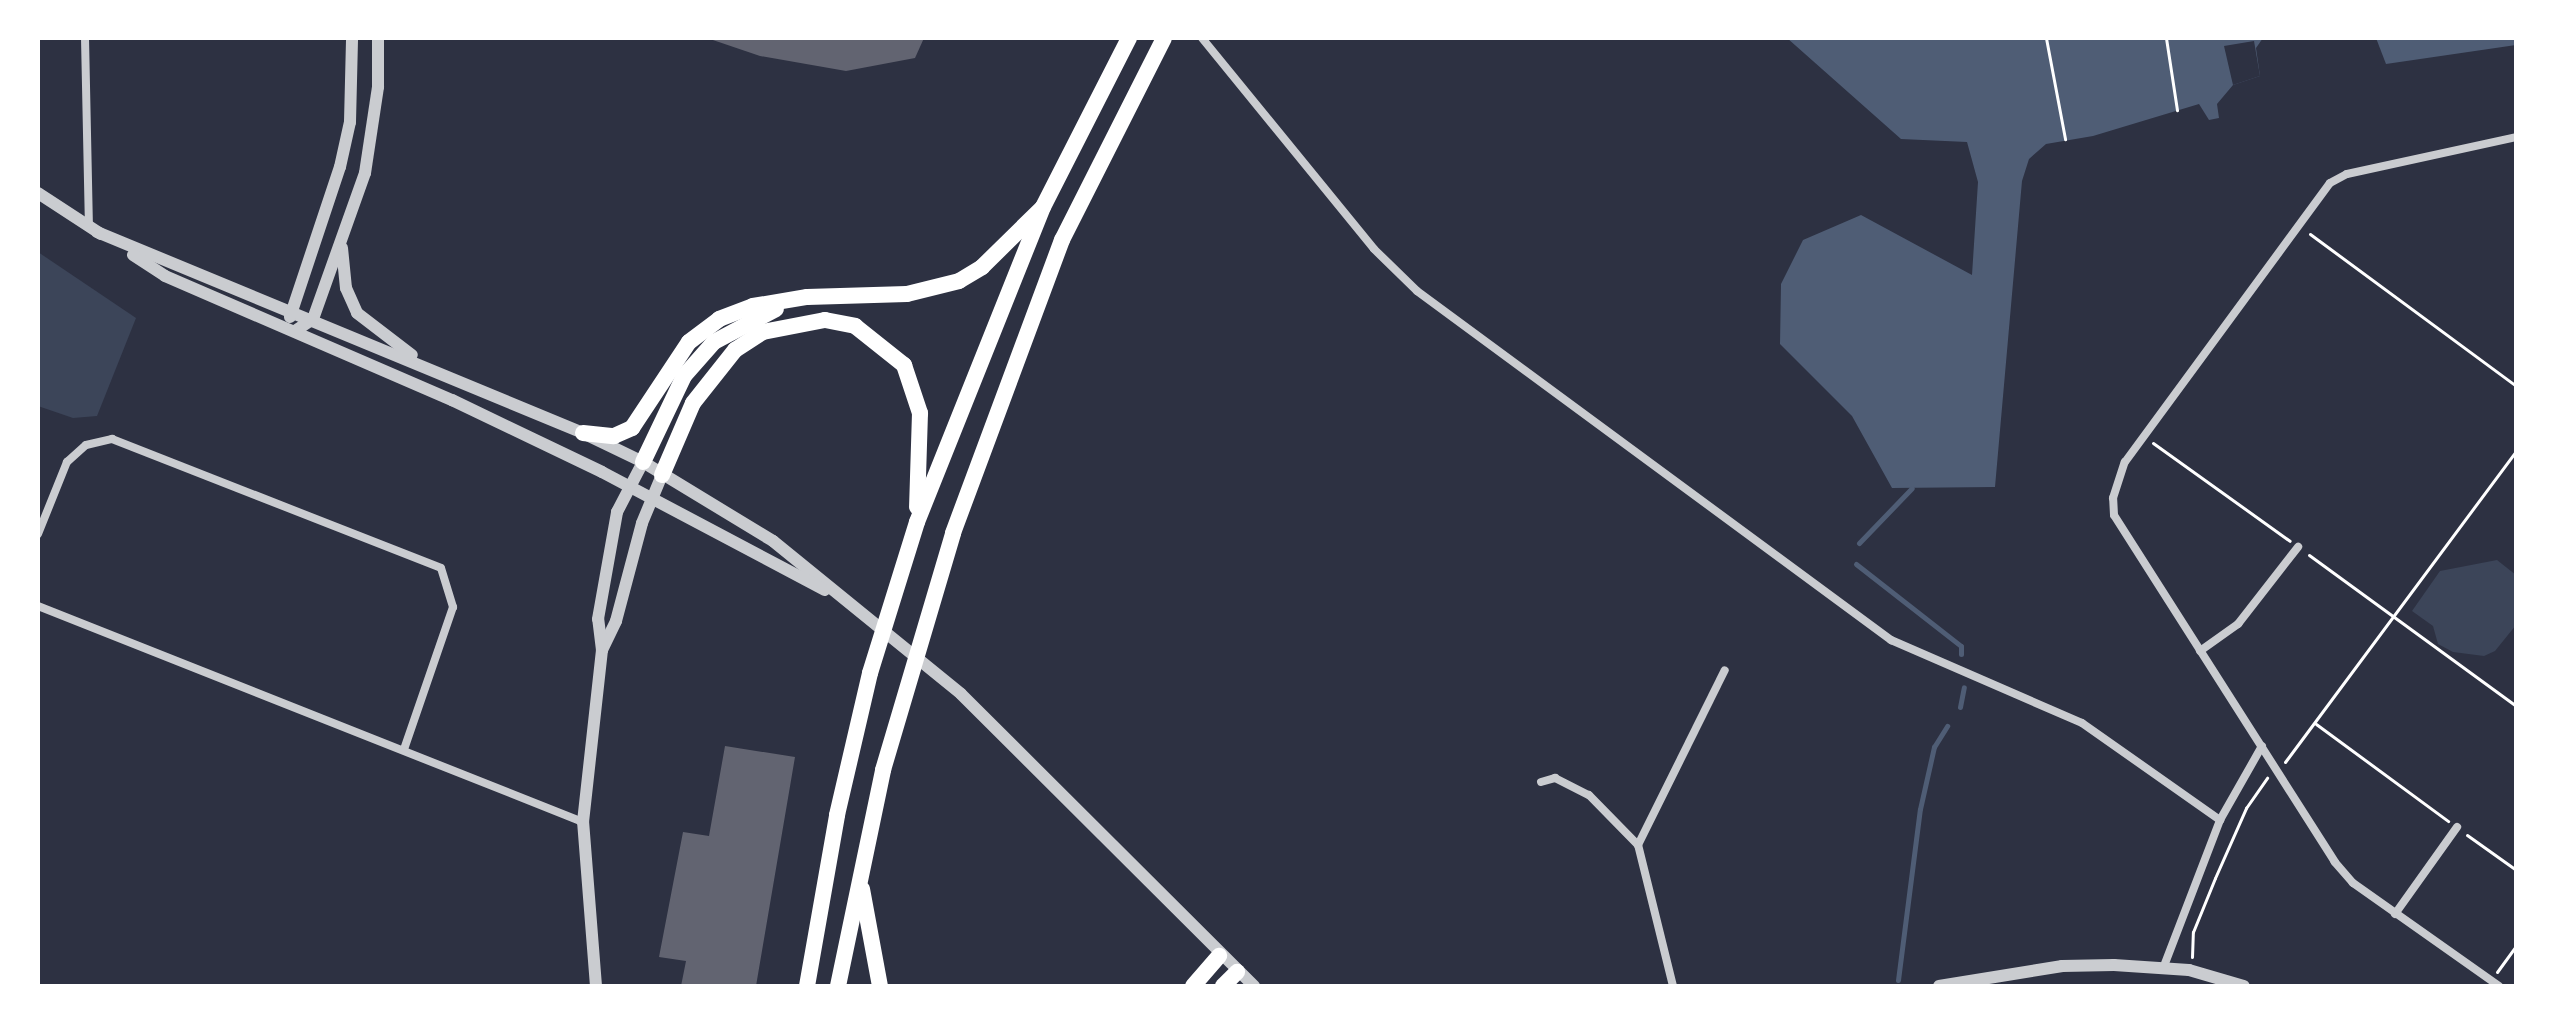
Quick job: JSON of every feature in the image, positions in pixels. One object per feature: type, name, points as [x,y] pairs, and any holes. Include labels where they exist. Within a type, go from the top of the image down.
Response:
[{"type":"highway","points":[[807,986],[837,815],[867,687],[917,522],[1043,207],[1129,38]]},
{"type":"highway","points":[[838,986],[860,878],[920,635],[1012,366],[1062,240],[1164,38]]},
{"type":"highway","points":[[583,433],[614,436],[632,428],[689,342],[719,319],[753,306],[807,297],[907,294],[959,281],[982,267],[1043,207]]},
{"type":"highway","points":[[643,462],[684,376],[714,342],[747,320],[807,297]]},
{"type":"highway","points":[[662,475],[693,403],[735,350],[774,329],[825,320],[855,326],[904,365],[920,413],[917,522]]},
{"type":"highway","points":[[860,878],[880,986]]},
{"type":"highway","points":[[1193,986],[1219,956]]},
{"type":"highway","points":[[1223,986],[1237,972]]},
{"type":"street","points":[[85,38],[93,229]]},
{"type":"street","points":[[295,331],[290,309],[340,167],[350,122],[352,38]]},
{"type":"street","points":[[295,331],[313,319],[342,248],[372,137],[378,38]]},
{"type":"street","points":[[1202,38],[1374,249],[1417,291],[1891,640],[2082,723],[2220,820]]},
{"type":"street","points":[[2495,983],[2353,883],[2335,862],[2114,515],[2115,481],[2143,437],[2330,183],[2347,174],[2516,137]]},
{"type":"street","points":[[38,193],[165,276],[295,331],[631,488],[853,606]]},
{"type":"street","points":[[93,229],[168,265],[290,309],[583,433],[643,462],[773,541],[961,694],[1219,956],[1254,986]]},
{"type":"street","points":[[342,248],[346,288],[357,313],[431,369]]},
{"type":"street","points":[[38,534],[67,462],[86,445],[112,439],[441,568],[453,607],[404,749]]},
{"type":"street","points":[[596,986],[583,822],[602,650],[598,619],[617,512],[643,462]]},
{"type":"street","points":[[602,650],[616,621],[651,498],[662,475]]},
{"type":"street","points":[[2200,651],[2238,624],[2298,547]]},
{"type":"street","points":[[38,606],[583,822]]},
{"type":"street","points":[[1638,845],[1725,670]]},
{"type":"street","points":[[2164,966],[2220,820],[2262,746]]},
{"type":"street","points":[[1541,782],[1555,778],[1589,795],[1638,845],[1673,986]]},
{"type":"street","points":[[2395,914],[2457,827]]},
{"type":"street","points":[[1939,986],[2062,966],[2164,966],[2244,986]]},
{"type":"path","points":[[2046,38],[2065,139]]},
{"type":"path","points":[[2166,38],[2177,110]]},
{"type":"path","points":[[2299,225],[2516,386]]},
{"type":"path","points":[[2143,437],[2516,706]]},
{"type":"path","points":[[2189,970],[2193,932],[2233,836],[2262,781],[2277,769],[2316,724],[2515,454]]},
{"type":"path","points":[[2316,724],[2516,870]]},
{"type":"path","points":[[2495,983],[2516,946]]},
{"type":"shaded area","points":[[1787,38],[2263,38],[2256,48],[2260,76],[2233,85],[2217,104],[2219,118],[2209,120],[2199,104],[2093,136],[2046,144],[2029,159],[2022,181],[1995,487],[1892,488],[1852,416],[1780,344],[1781,284],[1803,240],[1861,215],[1972,275],[1978,182],[1967,142],[1901,139]]},
{"type":"shaded area","points":[[2376,38],[2516,38],[2516,45],[2386,64]]},
{"type":"shaded area","points":[[38,252],[136,318],[97,416],[73,418],[38,406]]},
{"type":"shaded area","points":[[2497,560],[2516,575],[2516,625],[2495,651],[2484,656],[2453,652],[2438,644],[2433,626],[2412,611],[2440,571]]},
{"type":"pier","points":[[2254,41],[2260,76],[2233,85],[2224,46]]},
{"type":"building","points":[[707,38],[924,38],[915,58],[846,71],[760,56]]},
{"type":"building","points":[[725,746],[795,757],[756,986],[681,986],[686,961],[659,957],[683,832],[709,836]]},
{"type":"waterway","points":[[1859,543],[1912,488]]},
{"type":"waterway","points":[[1856,564],[1961,646],[1961,654]]},
{"type":"waterway","points":[[1960,707],[1964,687]]},
{"type":"waterway","points":[[1898,980],[1920,809],[1934,747],[1947,726]]}]
